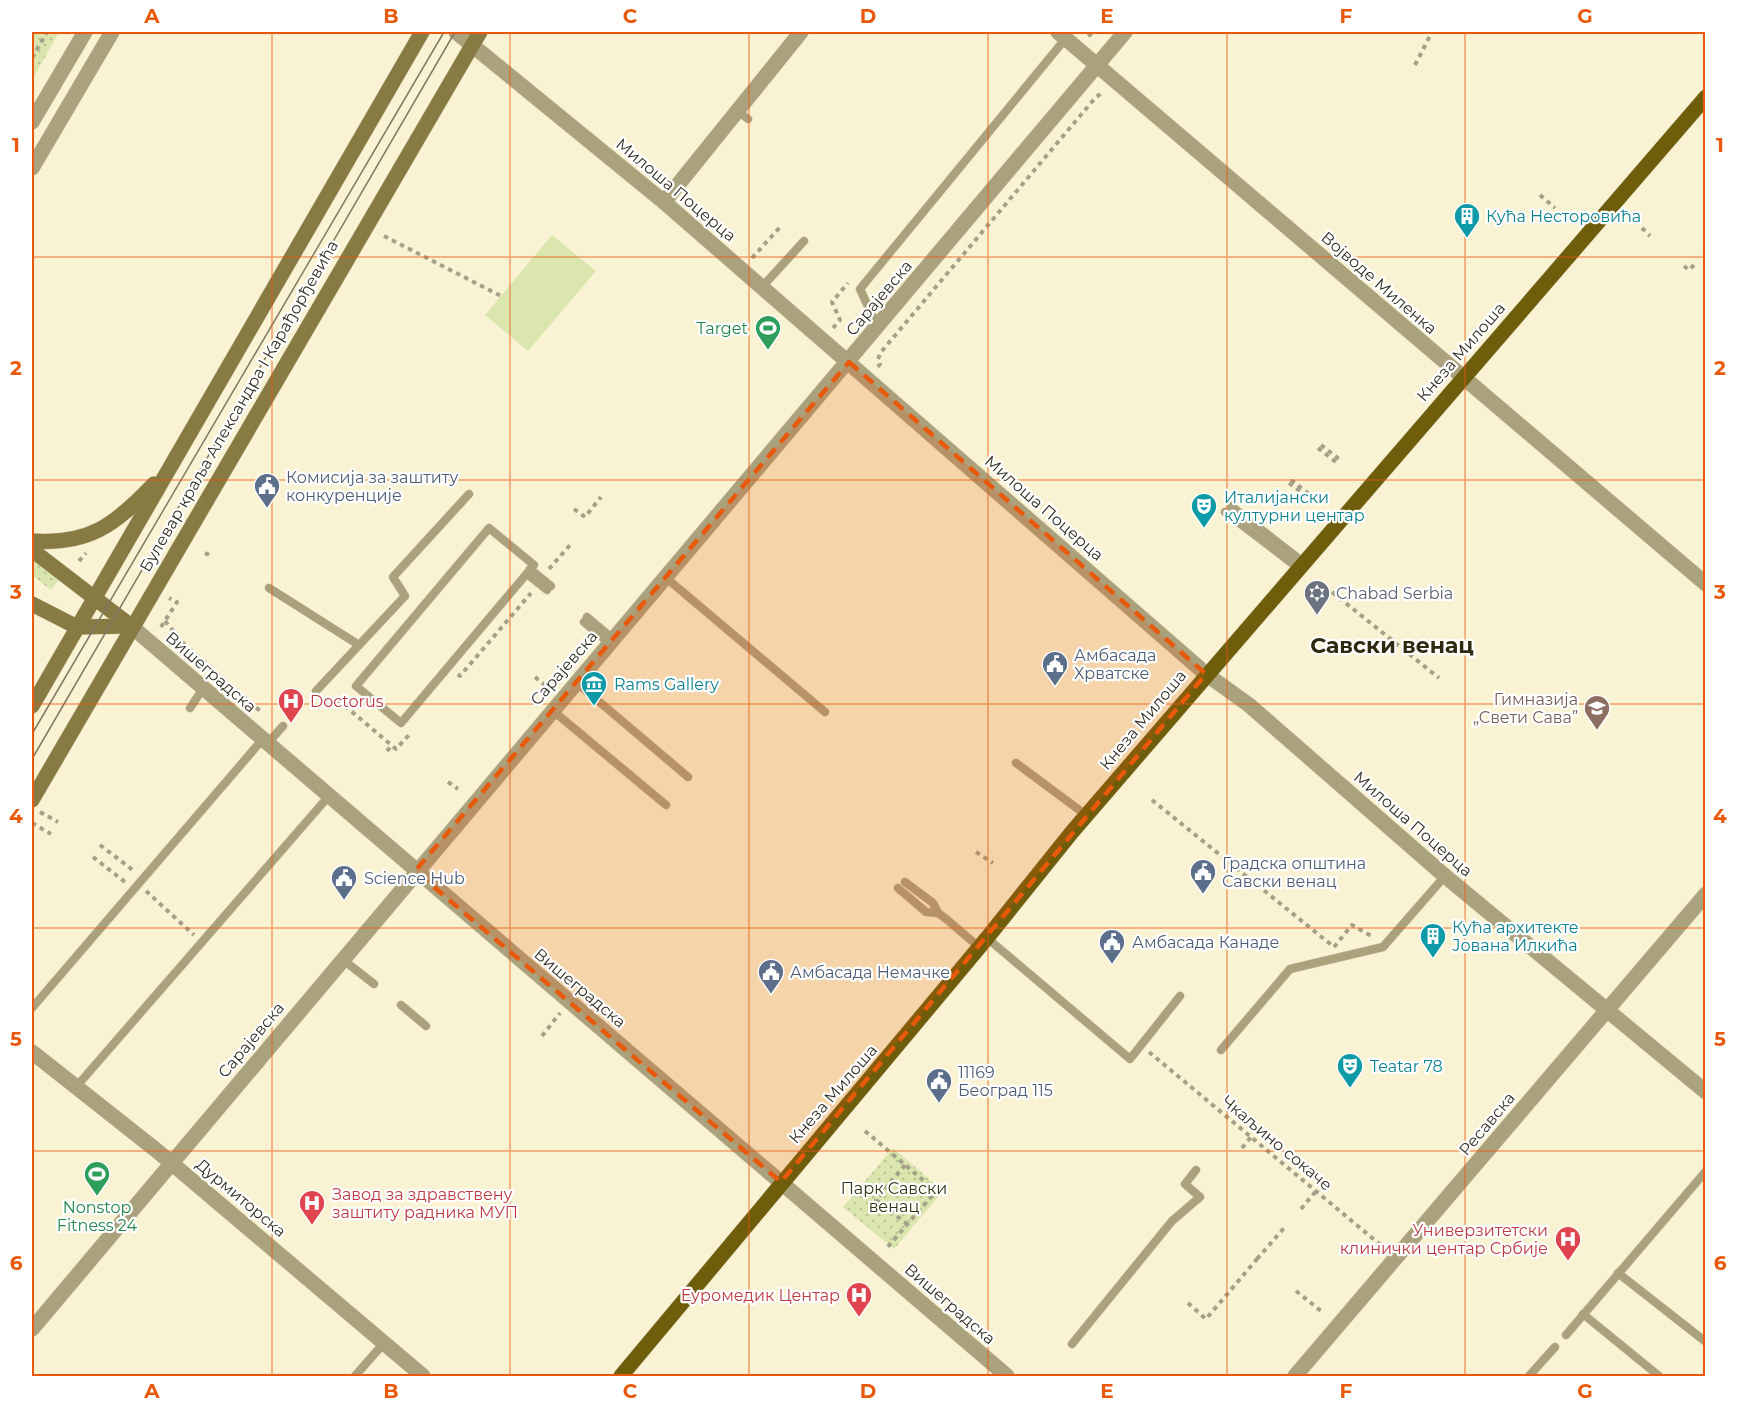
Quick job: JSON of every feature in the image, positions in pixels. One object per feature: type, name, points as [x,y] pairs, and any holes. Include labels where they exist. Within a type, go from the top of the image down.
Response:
[{"type":"main road","name":"Булевар краља Александра I Карађорђевића","points":[[32,706],[423,32]]},
{"type":"main road","name":"Булевар краља Александра I Карађорђевића","points":[[32,800],[131,626],[476,37]]},
{"type":"main road","name":"Кнеза Милоша","points":[[621,1377],[781,1182],[983,943],[1086,815],[1706,97]]},
{"type":"main road","points":[[32,541],[58,542],[86,537],[126,511],[171,466]]},
{"type":"main road","points":[[32,550],[131,626]]},
{"type":"main road","points":[[32,604],[77,627],[131,626]]},
{"type":"street","points":[[32,122],[85,32]]},
{"type":"street","points":[[32,168],[112,32]]},
{"type":"street","name":"Милоша Поцерца","points":[[456,32],[476,37],[1206,674],[1249,705],[1445,876],[1706,1092]]},
{"type":"street","points":[[664,202],[743,115],[801,32]]},
{"type":"street","name":"Сарајевска","points":[[32,1329],[415,871],[849,362],[1125,32]]},
{"type":"street","name":"Војводе Миленка","points":[[1062,35],[1706,584]]},
{"type":"street","name":"Вишеградска","points":[[131,626],[1007,1377]]},
{"type":"street","name":"Ресавска","points":[[1295,1377],[1706,894]]},
{"type":"street","name":"Дурмиторска","points":[[32,1052],[171,1163],[423,1377]]},
{"type":"lane","points":[[878,327],[860,289],[1062,35]]},
{"type":"lane","points":[[762,287],[804,241]]},
{"type":"lane","points":[[316,691],[405,596],[393,577],[469,494]]},
{"type":"lane","points":[[1228,509],[1301,565]]},
{"type":"lane","points":[[489,528],[534,565],[529,571],[401,723],[356,686],[489,528]]},
{"type":"lane","points":[[529,571],[549,588]]},
{"type":"lane","points":[[665,577],[825,711]]},
{"type":"lane","points":[[269,588],[359,645]]},
{"type":"lane","points":[[585,619],[611,641]]},
{"type":"lane","points":[[576,682],[688,777]]},
{"type":"lane","points":[[190,708],[198,696]]},
{"type":"lane","points":[[552,710],[666,805]]},
{"type":"lane","points":[[32,1008],[137,883],[265,742],[283,726]]},
{"type":"lane","points":[[1016,763],[1086,815]]},
{"type":"lane","points":[[75,1087],[328,797]]},
{"type":"lane","points":[[1221,1050],[1290,969],[1383,947],[1445,876]]},
{"type":"lane","points":[[905,882],[933,903],[938,913]]},
{"type":"lane","points":[[898,888],[926,912],[938,913],[983,943],[1130,1059],[1180,996]]},
{"type":"lane","points":[[342,959],[374,984]]},
{"type":"lane","points":[[401,1005],[426,1026]]},
{"type":"lane","points":[[1072,1344],[1172,1221],[1200,1197],[1185,1184],[1196,1170]]},
{"type":"lane","points":[[1566,1335],[1706,1171]]},
{"type":"lane","points":[[1618,1273],[1706,1342]]},
{"type":"lane","points":[[1583,1314],[1659,1377]]},
{"type":"lane","points":[[355,1377],[384,1342]]},
{"type":"lane","points":[[1529,1377],[1555,1347]]},
{"type":"path","points":[[32,56],[47,32]]},
{"type":"path","points":[[1088,36],[1094,32]]},
{"type":"path","points":[[1414,65],[1432,32]]},
{"type":"path","points":[[878,367],[881,352],[1096,97],[1109,89]]},
{"type":"path","points":[[1540,195],[1555,208]]},
{"type":"path","points":[[752,259],[781,226]]},
{"type":"path","points":[[1642,228],[1650,236]]},
{"type":"path","points":[[384,236],[501,296]]},
{"type":"path","points":[[1684,266],[1689,270],[1694,265]]},
{"type":"path","points":[[832,329],[840,320]]},
{"type":"path","points":[[1319,447],[1337,461]]},
{"type":"path","points":[[1290,482],[1308,495]]},
{"type":"path","points":[[574,509],[585,517],[601,497]]},
{"type":"path","points":[[557,560],[570,545]]},
{"type":"path","points":[[79,561],[89,551]]},
{"type":"path","points":[[205,553],[213,557]]},
{"type":"path","points":[[1332,592],[1439,678]]},
{"type":"path","points":[[161,627],[177,602],[169,598]]},
{"type":"path","points":[[165,621],[185,645],[267,718]]},
{"type":"path","points":[[535,677],[546,686]]},
{"type":"path","points":[[387,751],[392,746]]},
{"type":"path","points":[[448,782],[458,789]]},
{"type":"path","points":[[1152,800],[1334,947],[1352,925],[1380,941]]},
{"type":"path","points":[[32,807],[58,822]]},
{"type":"path","points":[[32,823],[51,834]]},
{"type":"path","points":[[100,846],[114,854],[137,883],[201,941]]},
{"type":"path","points":[[976,852],[993,863]]},
{"type":"path","points":[[93,857],[137,883]]},
{"type":"path","points":[[542,1036],[562,1010]]},
{"type":"path","name":"Чкаљино сокаче","points":[[1142,1046],[1397,1258]]},
{"type":"path","points":[[865,1131],[936,1191],[884,1250]]},
{"type":"path","points":[[1242,1148],[1251,1137]]},
{"type":"path","points":[[905,1165],[876,1200],[907,1224]]},
{"type":"path","points":[[1301,1209],[1316,1191]]},
{"type":"path","points":[[1188,1303],[1206,1319],[1259,1261],[1284,1228]]},
{"type":"path","points":[[1296,1291],[1321,1311]]},
{"type":"highlighted area","points":[[849,362],[1206,674],[781,1182],[415,871]]},
{"type":"green space","points":[[32,32],[59,32],[32,80]]},
{"type":"green space","points":[[552,235],[596,271],[528,351],[485,315]]},
{"type":"green space","points":[[32,559],[59,580],[51,590],[32,575]]},
{"type":"green space","name":"Парк Савски венац","points":[[893,1148],[943,1191],[894,1249],[843,1207]]},
{"type":"tram line","points":[[32,734],[444,32]]},
{"type":"tram line","points":[[32,759],[455,32]]},
{"type":"place","name":"Кућа Несторовића","points":[[1467,239]]},
{"type":"place","name":"Target","points":[[768,351]]},
{"type":"place","name":"Комисија за заштиту конкуренције","points":[[267,509]]},
{"type":"place","name":"Италијански културни центар","points":[[1204,529]]},
{"type":"place","name":"Chabad Serbia","points":[[1317,616]]},
{"type":"place","name":"Амбасада Хрватске","points":[[1055,687]]},
{"type":"place","name":"Rams Gallery","points":[[594,707]]},
{"type":"place","name":"Doctorus","points":[[291,724]]},
{"type":"place","name":"Гимназија „Свети Сава”","points":[[1597,731]]},
{"type":"place","name":"Градска општина Савски венац","points":[[1203,895]]},
{"type":"place","name":"Science Hub","points":[[344,901]]},
{"type":"place","name":"Кућа архитекте Јована Илкића","points":[[1433,959]]},
{"type":"place","name":"Амбасада Канаде","points":[[1112,965]]},
{"type":"place","name":"Амбасада Немачке","points":[[771,995]]},
{"type":"place","name":"Teatar 78","points":[[1350,1089]]},
{"type":"place","name":"11169 Београд 115","points":[[939,1104]]},
{"type":"place","name":"Nonstop Fitness 24","points":[[97,1197]]},
{"type":"place","name":"Завод за здравствену заштиту радника МУП","points":[[312,1226]]},
{"type":"place","name":"Универзитетски клинички центар Србије","points":[[1568,1262]]},
{"type":"place","name":"Еуромедик Центар","points":[[859,1318]]},
{"type":"district","name":"Савски венац","points":[[1392,645]]}]
